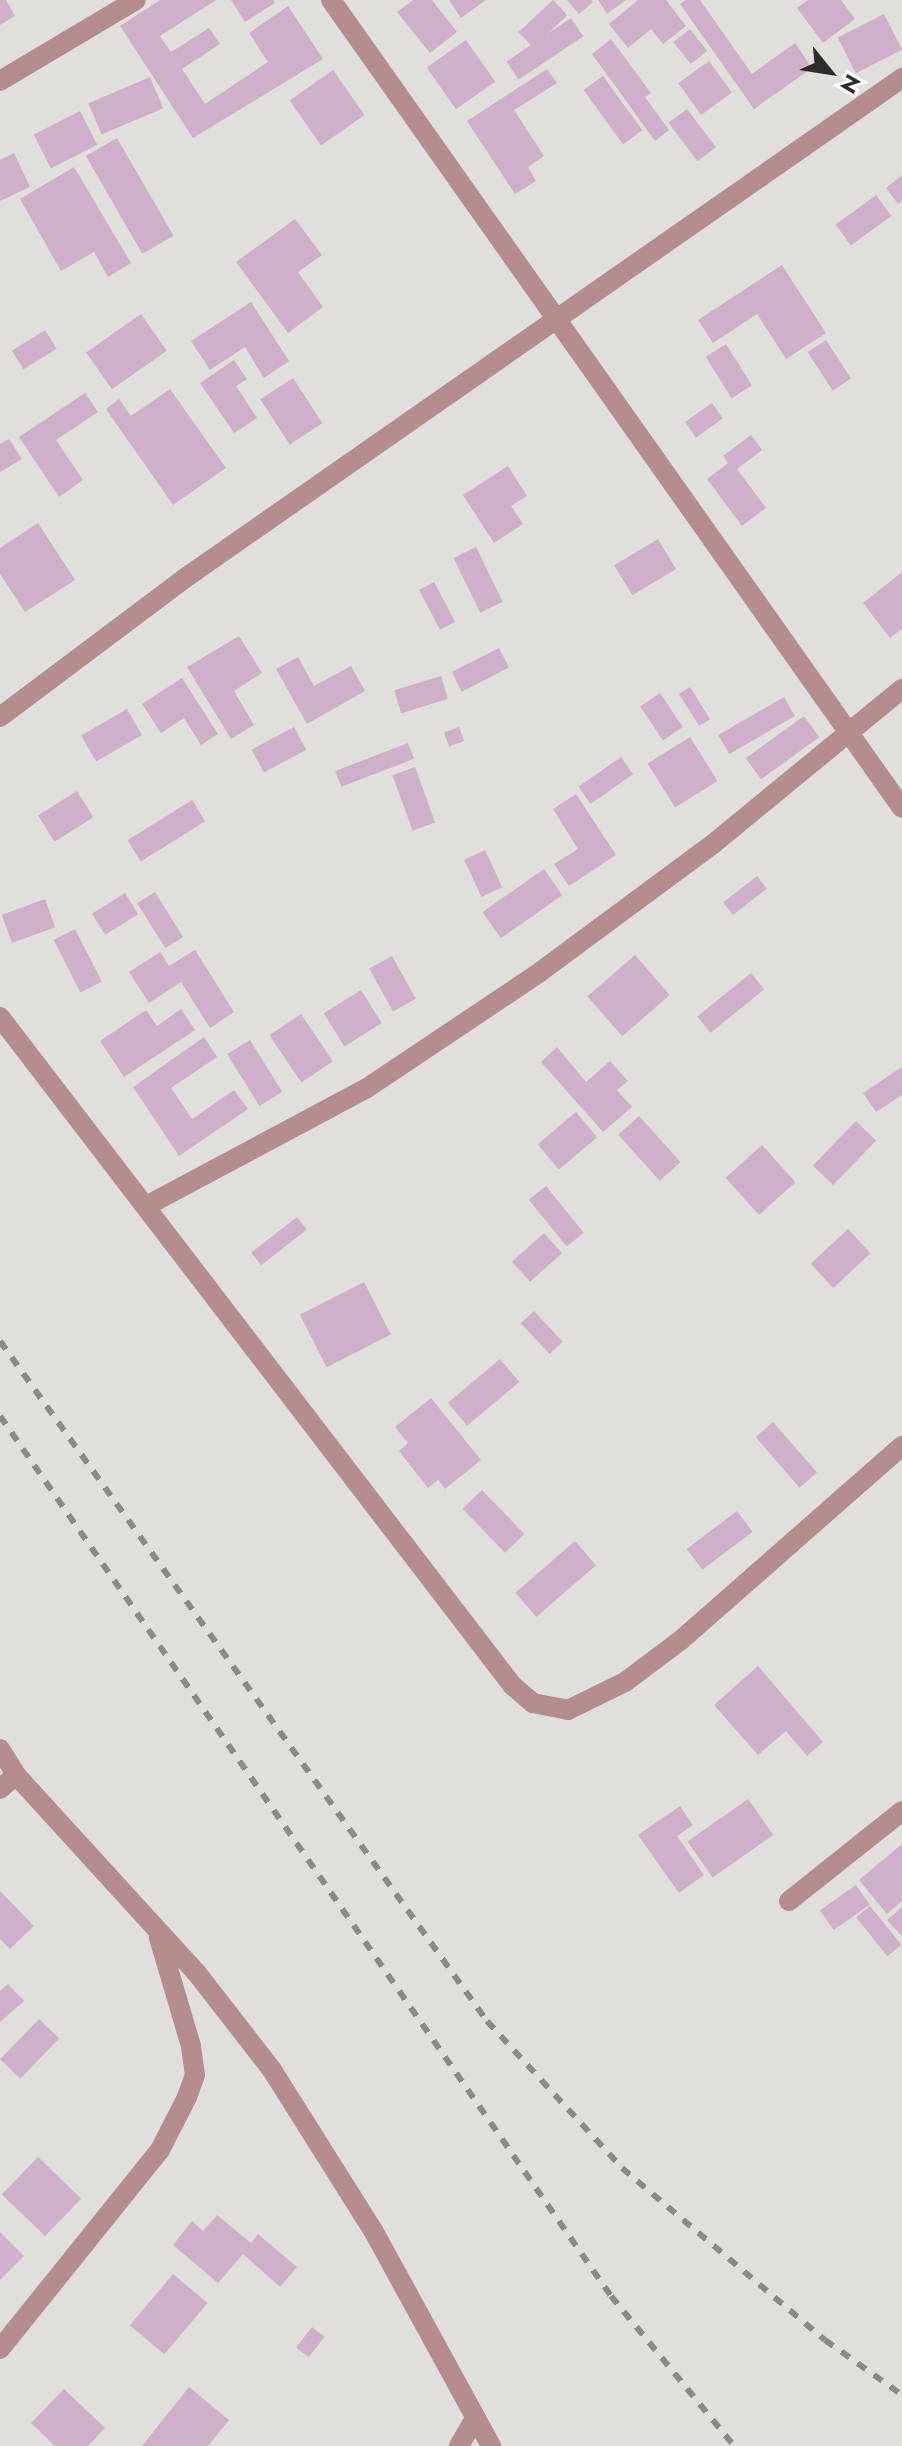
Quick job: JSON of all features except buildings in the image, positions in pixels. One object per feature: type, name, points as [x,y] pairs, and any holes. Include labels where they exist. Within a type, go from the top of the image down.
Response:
[{"type":"street","points":[[0,81],[136,0]]},
{"type":"street","points":[[331,0],[845,733],[902,808]]},
{"type":"street","points":[[0,717],[188,576],[902,78]]},
{"type":"street","points":[[148,1205],[367,1088],[540,972],[713,844],[902,689]]},
{"type":"street","points":[[0,1017],[148,1205],[512,1685],[554,1711],[597,1700],[681,1640],[902,1446]]},
{"type":"street","points":[[0,1749],[16,1775],[157,1934],[204,1982],[272,2070],[374,2232],[474,2420],[491,2446]]},
{"type":"street","points":[[0,1789],[16,1775]]},
{"type":"street","points":[[789,1901],[902,1811]]},
{"type":"street","points":[[0,2349],[160,2150],[191,2086],[191,2046],[157,1934]]},
{"type":"street","points":[[459,2446],[474,2420]]},
{"type":"railway","points":[[0,1341],[487,2021],[622,2168],[825,2340],[902,2395]]},
{"type":"railway","points":[[0,1416],[611,2296],[734,2446]]}]
